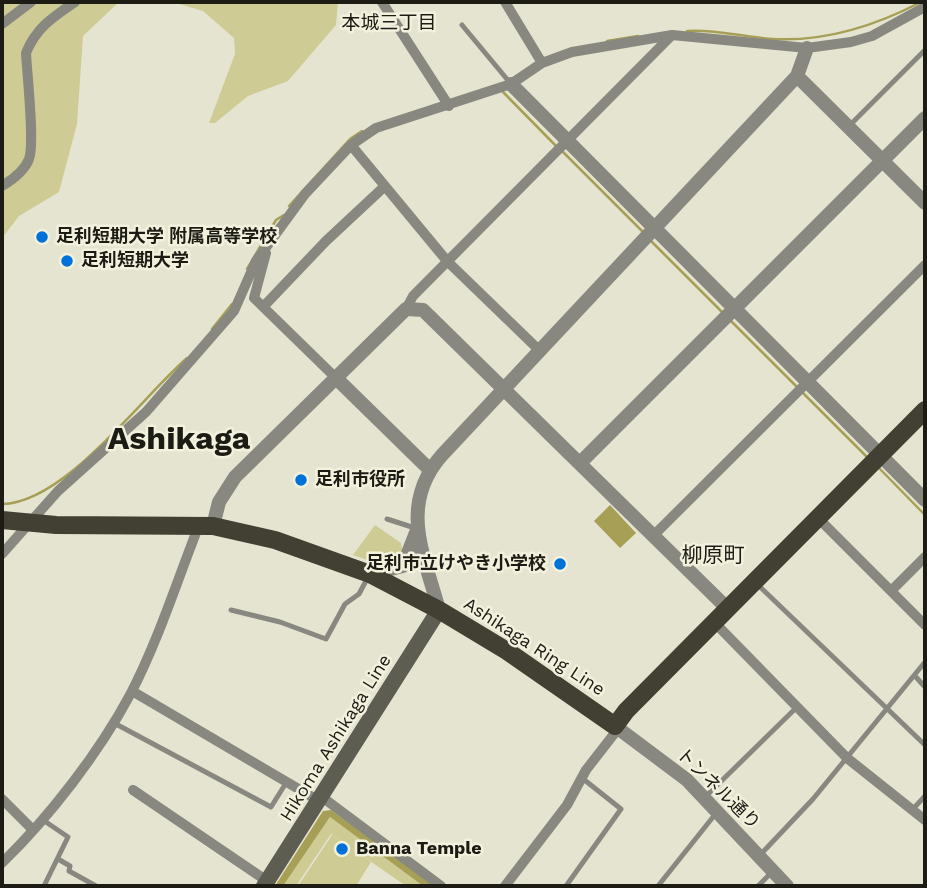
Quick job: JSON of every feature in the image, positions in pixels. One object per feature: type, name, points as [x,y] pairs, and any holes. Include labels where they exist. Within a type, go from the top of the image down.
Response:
[{"type":"main road","points":[[615,726],[626,711],[925,410]]},
{"type":"main road","name":"Ashikaga Ring Line","points":[[2,520],[206,526],[275,540],[370,574],[439,610],[507,651],[615,726]]},
{"type":"main road","name":"Hikoma Ashikaga Line","points":[[266,884],[439,610]]},
{"type":"street","points":[[2,24],[31,2]]},
{"type":"street","points":[[2,186],[23,169],[30,158],[32,141],[26,53],[36,31],[75,2]]},
{"type":"street","points":[[382,2],[449,106]]},
{"type":"street","points":[[505,2],[542,63]]},
{"type":"street","points":[[2,554],[58,491],[146,412],[234,311],[256,261],[305,194],[351,145],[376,128],[511,84],[542,63],[572,52],[672,35],[807,48],[872,36],[925,7]]},
{"type":"street","points":[[2,863],[72,782],[114,723],[132,691],[206,526],[235,477],[337,379],[406,309],[413,296],[447,261],[672,35]]},
{"type":"street","points":[[439,610],[418,529],[420,492],[430,470],[797,76],[807,48]]},
{"type":"street","points":[[797,76],[925,203]]},
{"type":"street","points":[[511,84],[736,307],[925,500]]},
{"type":"street","points":[[580,463],[925,118]]},
{"type":"street","points":[[351,145],[447,261],[540,351]]},
{"type":"street","points":[[264,306],[385,186]]},
{"type":"street","points":[[268,246],[254,298],[430,470]]},
{"type":"street","points":[[653,536],[925,265]]},
{"type":"street","points":[[406,309],[423,310],[728,609]]},
{"type":"street","points":[[818,518],[925,625]]},
{"type":"street","points":[[370,574],[403,566],[418,529]]},
{"type":"street","points":[[891,591],[925,557]]},
{"type":"street","points":[[715,623],[847,758],[925,820]]},
{"type":"street","points":[[132,691],[321,799],[441,886]]},
{"type":"street","points":[[505,886],[567,805],[582,778],[614,734],[615,726]]},
{"type":"street","name":"トンネル通り","points":[[615,726],[676,771],[787,886]]},
{"type":"street","points":[[133,790],[266,884]]},
{"type":"street","points":[[2,799],[32,829]]},
{"type":"lane","points":[[462,25],[511,84]]},
{"type":"lane","points":[[849,126],[925,50]]},
{"type":"lane","points":[[387,519],[418,529]]},
{"type":"lane","points":[[231,610],[280,622],[326,639],[345,604],[359,594],[370,574]]},
{"type":"lane","points":[[754,582],[925,745]]},
{"type":"lane","points":[[759,856],[814,799],[925,662]]},
{"type":"lane","points":[[915,676],[925,687]]},
{"type":"lane","points":[[704,798],[796,708]]},
{"type":"lane","points":[[114,723],[271,807],[288,780]]},
{"type":"lane","points":[[566,886],[621,809],[582,778]]},
{"type":"lane","points":[[912,810],[925,796]]},
{"type":"lane","points":[[658,886],[717,812]]},
{"type":"lane","points":[[41,818],[68,837],[44,886]]},
{"type":"lane","points":[[58,859],[70,866],[69,871],[96,886]]},
{"type":"lane","points":[[758,886],[773,871]]},
{"type":"shaded area","points":[[2,2],[119,2],[83,36],[77,124],[59,192],[19,216],[2,238]]},
{"type":"shaded area","points":[[172,2],[338,2],[336,25],[288,81],[248,96],[215,123],[209,123],[235,54],[234,38],[203,11]]},
{"type":"shaded area","points":[[610,505],[636,533],[620,548],[594,521]]},
{"type":"shaded area","points":[[375,525],[401,543],[403,555],[400,561],[381,565],[353,555]]},
{"type":"shaded area","points":[[331,810],[436,886],[423,886],[330,817],[283,886],[275,886],[323,811]]},
{"type":"shaded area","points":[[330,817],[423,886],[406,886],[331,834],[296,886],[283,886]]},
{"type":"shaded area","points":[[332,835],[371,862],[356,886],[298,886]]},
{"type":"waterway","points":[[687,31],[772,39],[811,38],[849,31],[921,2]]},
{"type":"waterway","points":[[607,41],[638,36]]},
{"type":"waterway","points":[[503,92],[557,147]]},
{"type":"waterway","points":[[289,206],[350,139],[362,131]]},
{"type":"waterway","points":[[562,151],[644,233]]},
{"type":"waterway","points":[[247,269],[276,220],[284,215]]},
{"type":"waterway","points":[[651,241],[723,313]]},
{"type":"waterway","points":[[212,329],[232,304]]},
{"type":"waterway","points":[[730,320],[797,387]]},
{"type":"waterway","points":[[2,504],[26,499],[51,486],[76,468],[187,358]]},
{"type":"waterway","points":[[802,392],[869,459]]},
{"type":"waterway","points":[[879,468],[925,515]]},
{"type":"place","name":"足利短期大学 附属高等学校","points":[[42,237]]},
{"type":"place","name":"足利短期大学","points":[[67,261]]},
{"type":"place","name":"足利市役所","points":[[301,480]]},
{"type":"place","name":"足利市立けやき小学校","points":[[560,564]]},
{"type":"place","name":"Banna Temple","points":[[342,849]]},
{"type":"district","name":"本城三丁目","points":[[389,23]]},
{"type":"district","name":"Ashikaga","points":[[179,440]]},
{"type":"district","name":"柳原町","points":[[713,556]]}]
